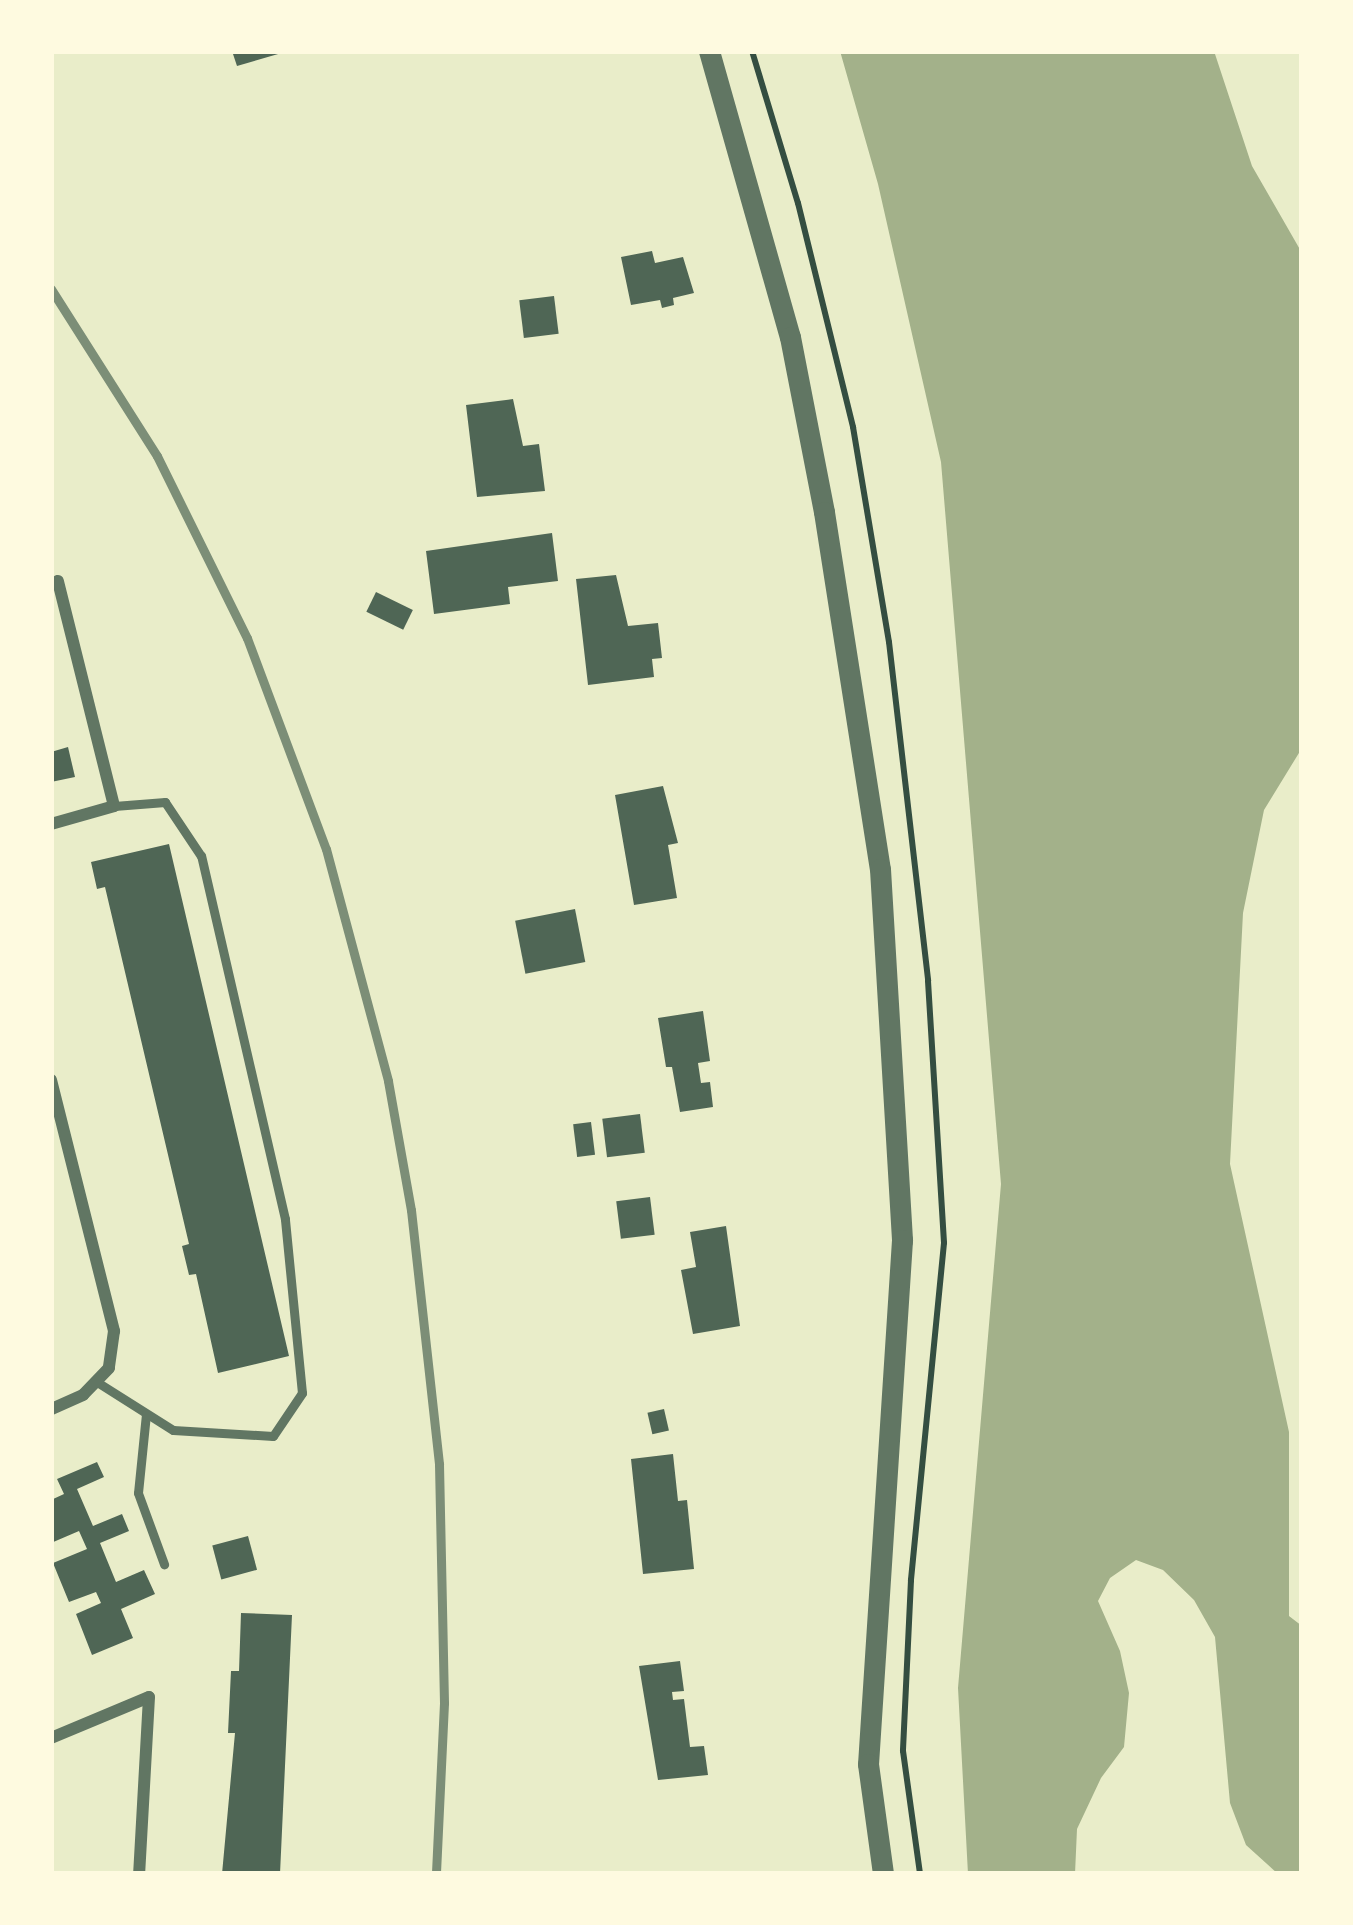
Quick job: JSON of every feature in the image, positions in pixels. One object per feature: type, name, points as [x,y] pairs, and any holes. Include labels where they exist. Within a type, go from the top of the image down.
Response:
[{"type":"street","points":[[709,51],[790,337],[824,512],[880,869],[902,1240],[868,1764],[883,1874]]},
{"type":"street","points":[[51,824],[114,806],[58,581]]},
{"type":"street","points":[[51,1080],[115,1331],[109,1368],[97,1382],[51,1409]]},
{"type":"street","points":[[51,1738],[149,1697],[140,1874]]},
{"type":"lane","points":[[97,1382],[173,1430],[273,1436],[302,1394],[285,1219],[201,856],[165,802],[114,806]]},
{"type":"lane","points":[[146,1414],[138,1493],[164,1564]]},
{"type":"shaded area","points":[[840,51],[1214,51],[1252,166],[1302,253],[1302,748],[1264,810],[1243,913],[1230,1164],[1289,1432],[1289,1616],[1302,1626],[1302,1874],[1278,1874],[1246,1845],[1230,1803],[1215,1637],[1194,1600],[1163,1570],[1136,1560],[1110,1578],[1098,1601],[1120,1651],[1129,1693],[1124,1747],[1101,1778],[1077,1829],[1075,1874],[968,1874],[958,1688],[1001,1184],[941,462],[878,184]]},
{"type":"building","points":[[232,51],[284,51],[285,52],[237,66]]},
{"type":"building","points":[[652,251],[655,263],[683,257],[694,293],[673,298],[674,305],[662,308],[660,300],[631,305],[621,257]]},
{"type":"building","points":[[554,296],[559,334],[524,338],[519,300]]},
{"type":"building","points":[[513,399],[523,446],[539,444],[545,491],[477,497],[466,405]]},
{"type":"building","points":[[552,533],[558,581],[508,587],[510,604],[434,614],[426,551]]},
{"type":"building","points":[[616,575],[628,626],[658,623],[662,658],[652,659],[654,677],[588,685],[576,579]]},
{"type":"building","points":[[376,592],[413,610],[403,630],[366,612]]},
{"type":"building","points":[[68,747],[75,777],[51,782],[51,752]]},
{"type":"building","points":[[663,786],[678,843],[668,845],[677,898],[634,905],[615,795]]},
{"type":"building","points":[[169,844],[289,1356],[218,1373],[196,1274],[189,1275],[182,1246],[189,1244],[105,887],[97,889],[91,862]]},
{"type":"building","points":[[575,909],[585,962],[525,974],[515,921]]},
{"type":"building","points":[[703,1011],[710,1061],[698,1063],[701,1083],[710,1082],[713,1107],[680,1112],[658,1018]]},
{"type":"building","points":[[640,1114],[645,1153],[607,1157],[602,1119]]},
{"type":"building","points":[[591,1122],[595,1155],[577,1157],[573,1124]]},
{"type":"building","points":[[650,1197],[655,1235],[621,1239],[616,1201]]},
{"type":"building","points":[[726,1226],[740,1326],[693,1334],[681,1270],[696,1267],[690,1232]]},
{"type":"building","points":[[664,1409],[669,1430],[652,1434],[647,1413]]},
{"type":"building","points":[[673,1454],[678,1501],[687,1500],[694,1569],[643,1574],[631,1459]]},
{"type":"building","points":[[97,1462],[104,1477],[77,1489],[93,1526],[122,1514],[129,1531],[100,1543],[116,1582],[144,1570],[155,1594],[121,1609],[133,1638],[92,1655],[76,1614],[101,1603],[96,1592],[69,1602],[53,1563],[87,1549],[79,1531],[51,1543],[51,1500],[64,1494],[57,1479]]},
{"type":"building","points":[[248,1536],[257,1570],[221,1579],[212,1546]]},
{"type":"building","points":[[241,1613],[292,1615],[280,1874],[222,1874],[235,1733],[228,1733],[231,1671],[239,1671]]},
{"type":"building","points":[[680,1661],[684,1691],[672,1692],[673,1700],[684,1699],[690,1747],[704,1746],[708,1775],[658,1780],[639,1666]]},
{"type":"railway","points":[[51,289],[157,456],[247,638],[326,849],[388,1081],[411,1210],[439,1464],[444,1703],[436,1874]]}]
